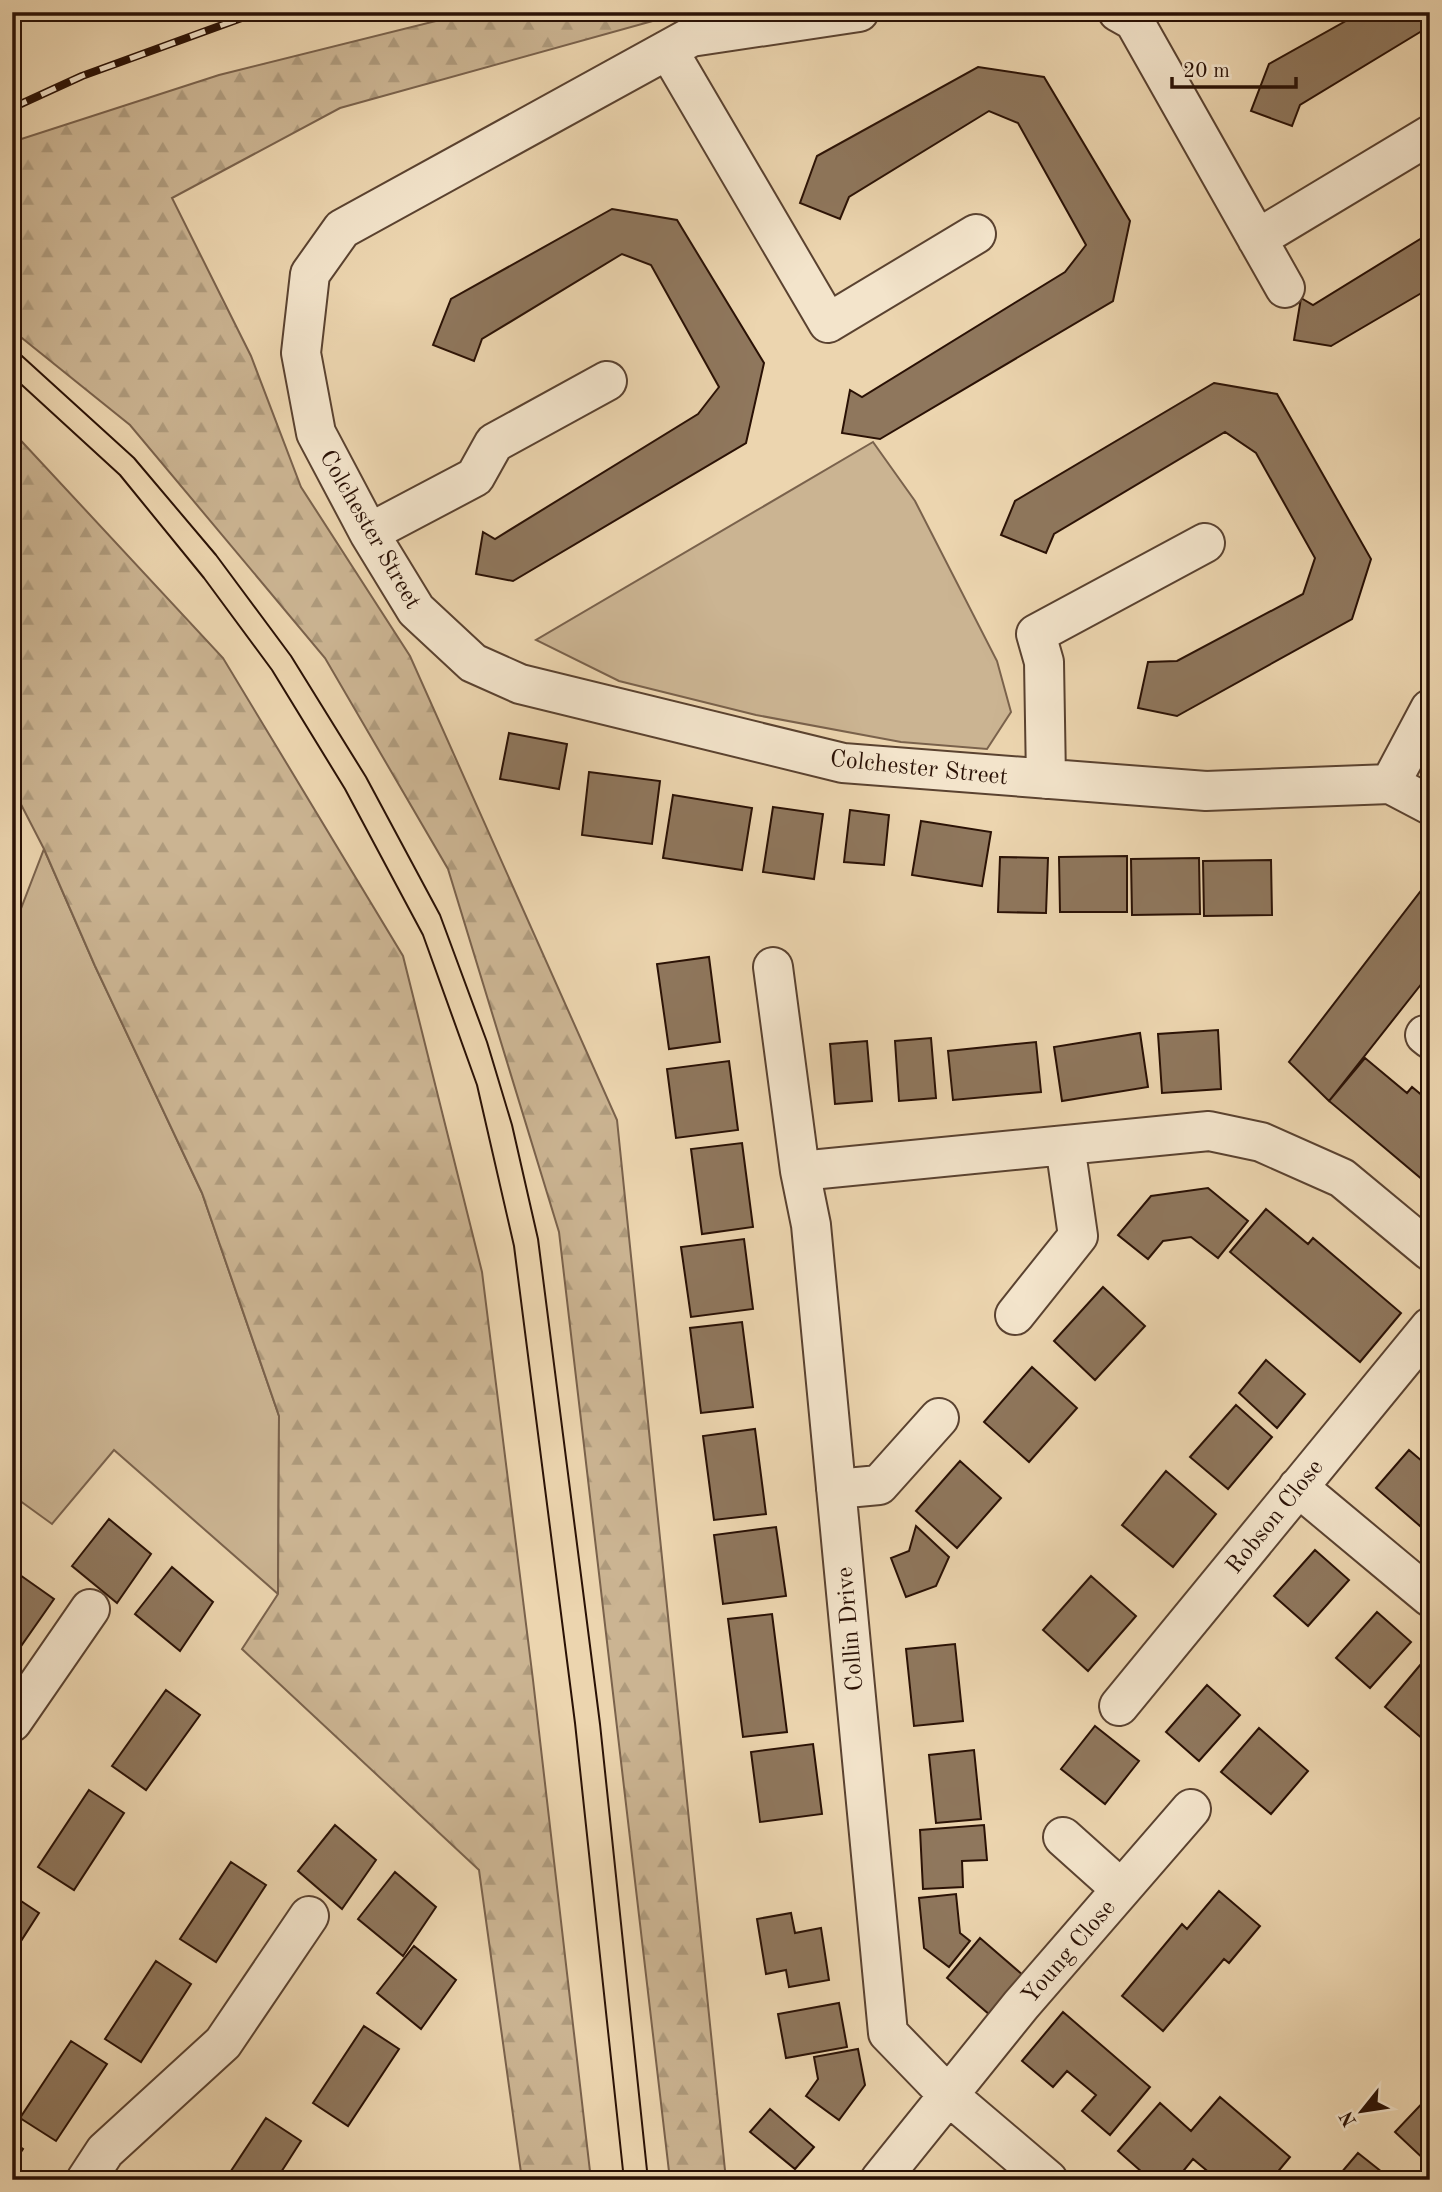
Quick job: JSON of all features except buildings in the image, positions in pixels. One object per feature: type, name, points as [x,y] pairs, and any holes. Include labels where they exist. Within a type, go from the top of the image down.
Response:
[{"type":"street","name":"Colchester Street","points":[[859,12],[691,37],[342,229],[310,274],[301,353],[316,433],[369,533],[416,610],[473,663],[520,684],[843,763],[1206,791],[1390,783]]},
{"type":"street","points":[[1118,12],[1134,21],[1285,288]]},
{"type":"street","points":[[668,50],[828,323],[976,234]]},
{"type":"street","points":[[1257,239],[1430,135]]},
{"type":"street","points":[[369,533],[475,477],[494,443],[607,381]]},
{"type":"street","points":[[1046,779],[1044,662],[1036,634],[1205,543]]},
{"type":"street","points":[[1430,709],[1390,783],[1430,805]]},
{"type":"street","name":"Collin Drive","points":[[773,967],[800,1171],[811,1225],[888,2033],[948,2095]]},
{"type":"street","points":[[800,1171],[1209,1131],[1261,1142],[1342,1178],[1430,1251]]},
{"type":"street","points":[[1015,1315],[1077,1236],[1065,1145]]},
{"type":"street","name":"Robson Close","points":[[1119,1706],[1430,1327]]},
{"type":"street","points":[[836,1489],[879,1485],[939,1418]]},
{"type":"street","points":[[1298,1487],[1430,1597]]},
{"type":"street","points":[[12,1722],[90,1609]]},
{"type":"street","name":"Young Close","points":[[880,2180],[948,2095],[1191,1809]]},
{"type":"street","points":[[1062,1837],[1121,1889]]},
{"type":"street","points":[[86,2180],[105,2151],[223,2043],[309,1916]]},
{"type":"street","points":[[948,2095],[1048,2180]]},
{"type":"green space","points":[[472,12],[694,12],[667,17],[340,108],[172,198],[251,356],[301,487],[410,656],[617,1120],[726,2180],[670,2180],[559,1232],[448,869],[325,658],[130,425],[12,330],[12,142],[219,75]]},
{"type":"green space","points":[[12,431],[223,658],[403,956],[482,1272],[591,2180],[522,2180],[479,1870],[242,1649],[278,1594],[279,1416],[202,1193],[95,966],[44,849],[12,787]]},
{"type":"green space","points":[[873,442],[915,501],[997,661],[1011,712],[987,749],[901,742],[756,715],[619,681],[536,640]]},
{"type":"green space","points":[[44,849],[95,966],[202,1193],[279,1416],[278,1594],[114,1450],[52,1524],[12,1495],[15,1392],[12,1387],[12,932]]},
{"type":"tram line","points":[[12,347],[134,458],[216,555],[291,656],[366,777],[440,915],[487,1042],[512,1125],[538,1239],[600,1724],[648,2180]]},
{"type":"tram line","points":[[12,376],[120,475],[204,578],[272,670],[345,789],[423,935],[477,1085],[514,1246],[575,1723],[624,2180]]},
{"type":"railway","points":[[12,108],[82,76],[258,12]]}]
